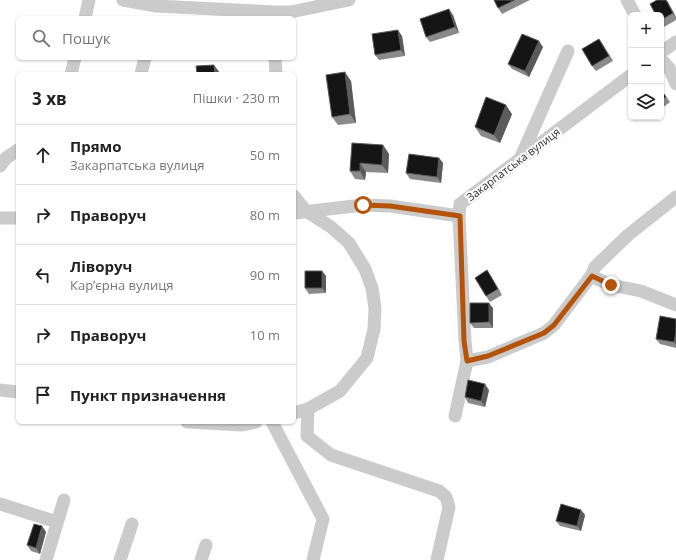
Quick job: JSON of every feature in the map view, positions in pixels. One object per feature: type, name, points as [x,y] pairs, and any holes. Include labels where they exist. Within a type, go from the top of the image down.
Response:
[{"type":"street","points":[[85,16],[89,0]]},
{"type":"street","points":[[123,0],[155,12],[274,10],[291,12],[349,0]]},
{"type":"street","points":[[627,0],[633,12]]},
{"type":"street","points":[[664,50],[676,42]]},
{"type":"street","points":[[519,160],[568,51]]},
{"type":"street","points":[[72,72],[74,60]]},
{"type":"street","points":[[142,72],[144,60]]},
{"type":"street","points":[[275,60],[276,72]]},
{"type":"street","points":[[664,63],[676,84]]},
{"type":"street","name":"Закарпатська вулиця","points":[[460,216],[460,204],[628,77]]},
{"type":"street","points":[[0,166],[6,158],[16,151]]},
{"type":"street","points":[[467,361],[488,356],[544,333],[554,325],[592,276],[595,266],[628,235],[676,197]]},
{"type":"street","points":[[296,201],[300,212],[331,227],[350,243],[372,288],[375,308],[374,329],[367,358],[340,391],[308,409],[296,412]]},
{"type":"street","points":[[300,212],[363,205],[390,206],[460,216],[464,341],[467,361],[455,416]]},
{"type":"street","points":[[0,218],[16,218]]},
{"type":"street","points":[[592,276],[611,285],[641,291],[676,305]]},
{"type":"street","points":[[0,390],[16,392]]},
{"type":"street","points":[[308,409],[307,436],[331,456],[439,491],[446,496],[449,507],[437,560]]},
{"type":"street","points":[[224,424],[247,424]]},
{"type":"street","points":[[273,424],[323,519],[313,560]]},
{"type":"street","points":[[46,560],[64,500]]},
{"type":"street","points":[[0,504],[58,522]]},
{"type":"street","points":[[120,560],[132,524]]},
{"type":"street","points":[[201,560],[206,545]]},
{"type":"building","points":[[494,0],[515,0],[498,8]]},
{"type":"building","points":[[657,0],[666,0],[673,13],[664,18],[664,12],[654,12],[650,4]]},
{"type":"building","points":[[449,9],[455,27],[426,37],[420,19]]},
{"type":"building","points":[[398,30],[401,50],[375,55],[372,34]]},
{"type":"building","points":[[522,34],[539,41],[525,71],[508,64]]},
{"type":"building","points":[[599,39],[609,56],[592,66],[582,49]]},
{"type":"building","points":[[214,65],[215,72],[197,72],[196,66]]},
{"type":"building","points":[[345,72],[350,114],[332,117],[326,75]]},
{"type":"building","points":[[486,97],[506,105],[494,135],[475,127]]},
{"type":"building","points":[[352,143],[383,145],[382,165],[360,163],[360,171],[350,171]]},
{"type":"building","points":[[409,154],[439,158],[437,177],[406,173]]},
{"type":"building","points":[[487,270],[498,289],[486,296],[475,278]]},
{"type":"building","points":[[305,271],[322,271],[322,288],[305,288]]},
{"type":"building","points":[[470,303],[489,303],[489,322],[470,323]]},
{"type":"building","points":[[660,316],[676,319],[674,342],[656,339]]},
{"type":"building","points":[[468,380],[485,384],[481,401],[465,397]]},
{"type":"building","points":[[561,504],[581,510],[577,526],[556,521]]},
{"type":"building","points":[[34,524],[42,526],[36,548],[27,545]]},
{"type":"route","points":[[363,205],[390,206],[460,216],[464,341],[467,361],[488,356],[544,333],[554,325],[592,276],[611,285]]}]
